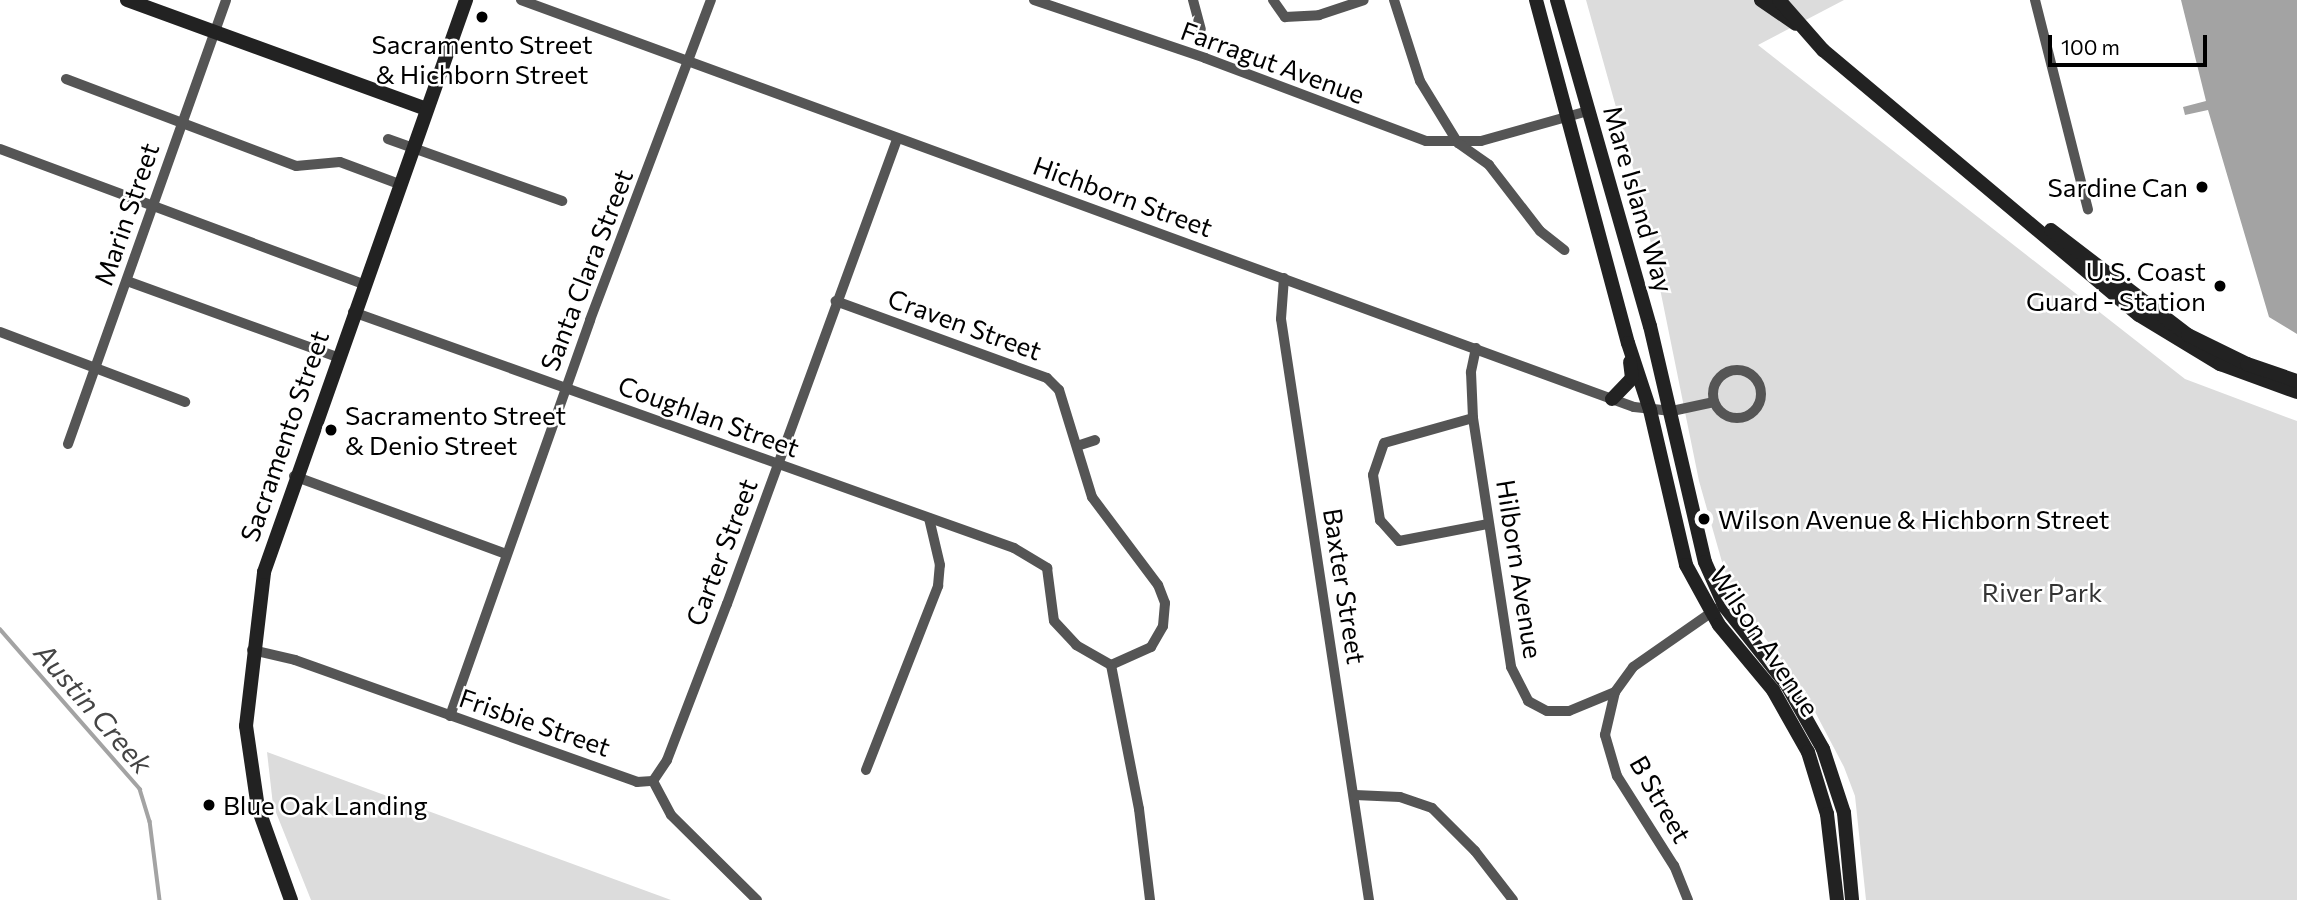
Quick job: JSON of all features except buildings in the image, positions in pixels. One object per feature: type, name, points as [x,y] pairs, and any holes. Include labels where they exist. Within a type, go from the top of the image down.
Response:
[{"type":"main road","points":[[127,0],[426,109]]},
{"type":"main road","name":"Sacramento Street","points":[[290,900],[258,808],[246,726],[252,650],[264,572],[294,476],[466,0]]},
{"type":"main road","name":"Mare Island Way","points":[[1536,0],[1628,343],[1650,410]]},
{"type":"main road","name":"Mare Island Way","points":[[1557,0],[1672,411]]},
{"type":"main road","points":[[1761,0],[1797,25],[2160,330],[2221,364],[2297,392]]},
{"type":"main road","points":[[1779,0],[1797,25]]},
{"type":"main road","points":[[1985,182],[2166,321],[2225,354],[2297,381]]},
{"type":"main road","points":[[1612,399],[1632,378],[1628,343]]},
{"type":"main road","name":"Wilson Avenue","points":[[1650,410],[1683,552],[1773,691],[1808,752],[1827,814],[1837,900]]},
{"type":"main road","name":"Wilson Avenue","points":[[1672,411],[1695,527],[1717,608],[1787,685],[1823,749],[1844,813],[1852,900]]},
{"type":"street","name":"Marin Street","points":[[68,444],[226,0]]},
{"type":"street","name":"Hichborn Street","points":[[521,0],[1612,399],[1650,410],[1672,411],[1714,402]]},
{"type":"street","name":"Santa Clara Street","points":[[450,716],[565,389],[711,0]]},
{"type":"street","name":"Farragut Avenue","points":[[1034,0],[1205,58],[1400,133],[1426,141],[1458,143]]},
{"type":"street","points":[[1193,0],[1201,29]]},
{"type":"street","points":[[1273,0],[1285,17],[1319,15],[1364,0]]},
{"type":"street","points":[[1394,0],[1420,81],[1458,143],[1489,165],[1540,231],[1564,250]]},
{"type":"street","points":[[2035,0],[2088,209]]},
{"type":"street","points":[[66,79],[296,166],[340,162],[399,184]]},
{"type":"street","points":[[1458,143],[1588,111]]},
{"type":"street","points":[[388,139],[562,201]]},
{"type":"street","name":"Carter Street","points":[[653,781],[667,760],[779,465],[836,300],[898,139]]},
{"type":"street","points":[[0,149],[363,284]]},
{"type":"street","name":"Baxter Street","points":[[1284,278],[1281,319],[1369,900]]},
{"type":"street","points":[[127,281],[337,357]]},
{"type":"street","name":"Craven Street","points":[[836,300],[1047,378],[1059,390],[1092,497],[1158,585],[1165,603],[1163,626],[1151,647],[1111,665]]},
{"type":"street","name":"Coughlan Street","points":[[353,312],[1014,548],[1046,568],[1054,621],[1061,634],[1111,665]]},
{"type":"street","points":[[0,332],[185,402]]},
{"type":"street","name":"Hilborn Avenue","points":[[1476,348],[1471,372],[1473,418],[1511,667],[1528,701],[1548,712],[1569,711],[1615,692]]},
{"type":"street","points":[[1731,370],[1743,370],[1759,383],[1760,402],[1748,416],[1731,418],[1714,402],[1714,385],[1731,370]]},
{"type":"street","points":[[1473,418],[1384,443],[1373,475],[1380,520],[1399,541],[1488,524]]},
{"type":"street","points":[[1077,446],[1096,440]]},
{"type":"street","points":[[294,476],[506,554]]},
{"type":"street","points":[[866,770],[938,586],[940,565],[929,518]]},
{"type":"street","name":"B Street","points":[[1688,900],[1674,866],[1636,811],[1610,756],[1605,735],[1615,692],[1633,667],[1717,608]]},
{"type":"street","name":"Frisbie Street","points":[[252,650],[295,660],[637,782],[653,781]]},
{"type":"street","points":[[1111,665],[1139,809],[1150,900]]},
{"type":"street","points":[[653,781],[671,815],[757,900]]},
{"type":"street","points":[[1355,795],[1400,797],[1432,808],[1475,851],[1513,900]]},
{"type":"green space","name":"River Park","points":[[1586,0],[1844,0],[1758,45],[2185,379],[2297,421],[2297,900],[1866,900],[1855,796],[1844,767],[1803,689],[1739,603],[1724,569],[1699,481],[1642,200]]},
{"type":"green space","points":[[267,752],[671,900],[311,900],[273,805]]},
{"type":"shaded area","points":[[2181,0],[2297,0],[2297,334],[2269,317],[2208,110],[2185,115],[2183,107],[2206,101]]},
{"type":"waterway","name":"Austin Creek","points":[[0,629],[140,789],[150,821],[160,900]]},
{"type":"place","name":"Sacramento Street & Hichborn Street","points":[[482,17]]},
{"type":"place","name":"Sardine Can","points":[[2202,187]]},
{"type":"place","name":"U.S. Coast Guard - Station","points":[[2220,286]]},
{"type":"place","name":"Sacramento Street & Denio Street","points":[[331,430]]},
{"type":"place","name":"Wilson Avenue & Hichborn Street","points":[[1704,519]]},
{"type":"place","name":"Blue Oak Landing","points":[[209,805]]}]
